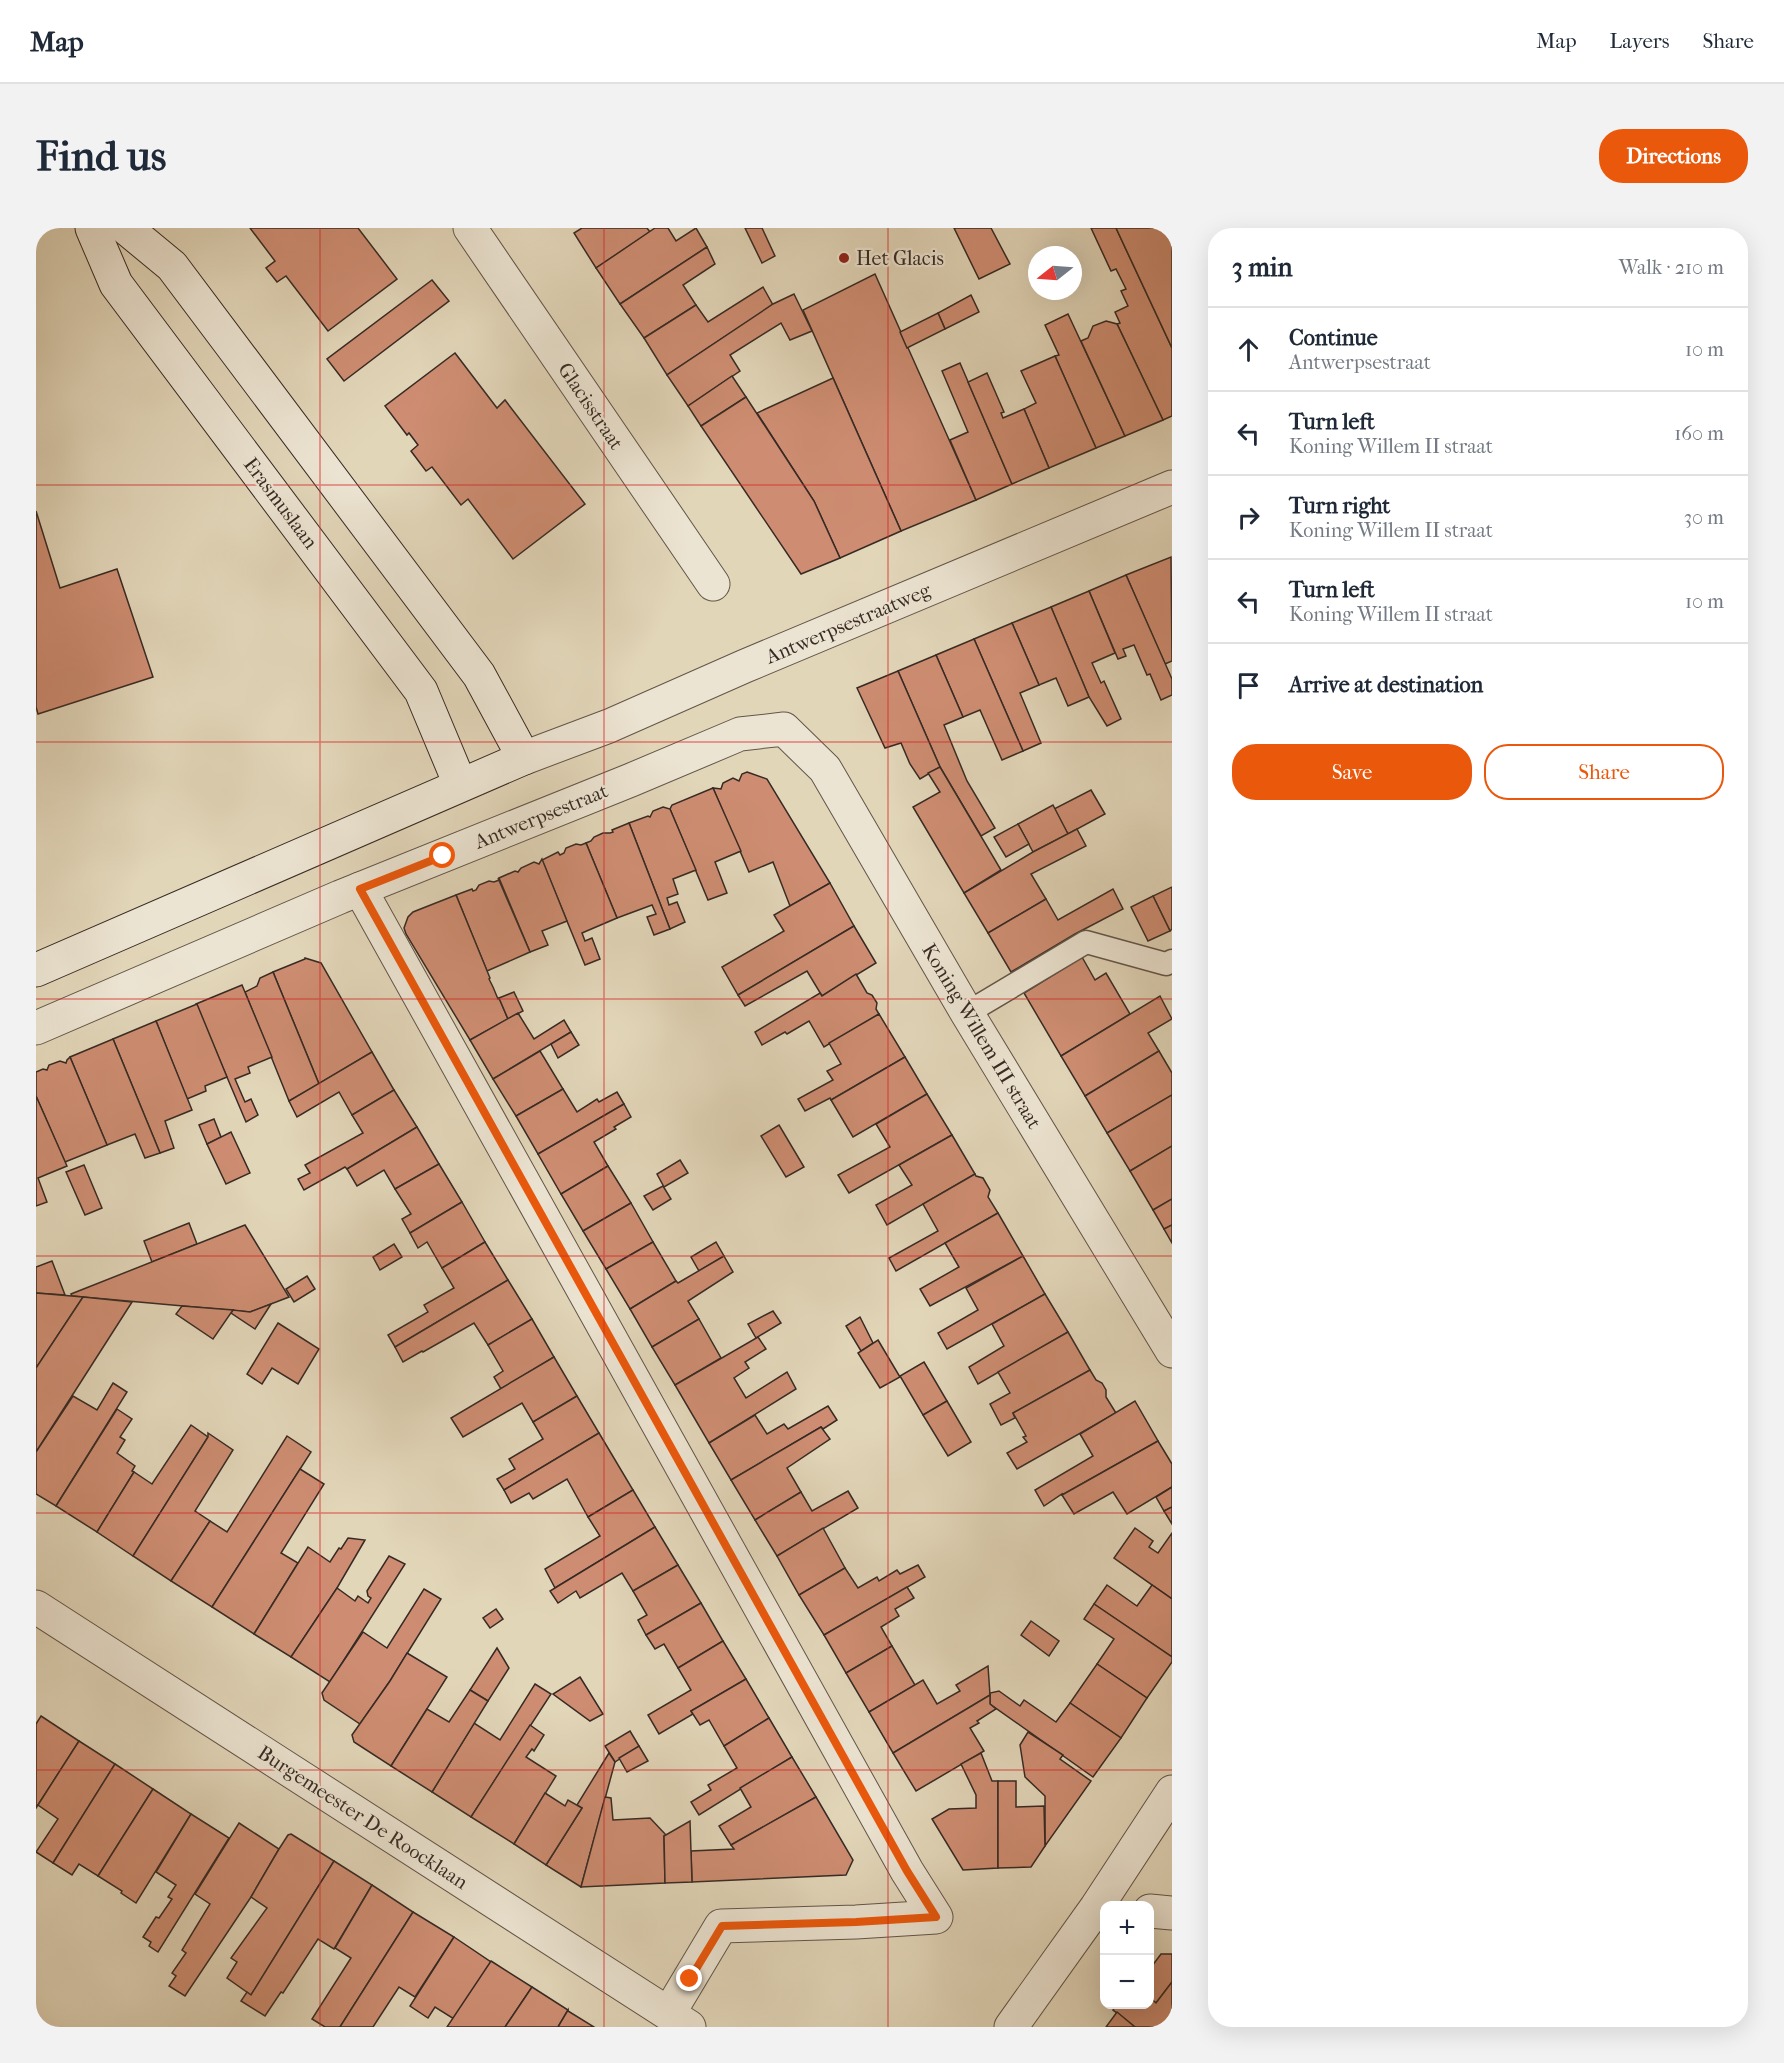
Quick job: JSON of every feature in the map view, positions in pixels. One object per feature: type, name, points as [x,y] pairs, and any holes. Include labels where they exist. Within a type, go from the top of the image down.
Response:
[{"type":"street","name":"Erasmuslaan","points":[[92,228],[116,284],[421,691],[460,784]]},
{"type":"street","points":[[36,970],[524,758],[478,675],[172,266],[126,228]]},
{"type":"street","name":"Glacisstraat","points":[[470,228],[713,584]]},
{"type":"street","name":"Antwerpsestraatweg","points":[[524,758],[609,726],[745,666],[1172,487]]},
{"type":"street","name":"Antwerpsestraat","points":[[36,1028],[360,889],[620,785],[740,734],[784,729]]},
{"type":"street","name":"Koning Willem III straat","points":[[784,729],[825,769],[967,1013],[1172,1351]]},
{"type":"street","points":[[360,889],[907,1871],[936,1917],[722,1926],[679,2020]]},
{"type":"street","name":"Burgemeester De Roocklaan","points":[[36,1607],[679,2020]]},
{"type":"street","points":[[1105,1901],[1172,1792]]},
{"type":"street","points":[[1011,2027],[1100,1909]]},
{"type":"street","points":[[1154,1911],[1172,1912]]},
{"type":"lane","points":[[967,1013],[1086,942],[1166,964],[1172,961]]},
{"type":"building","points":[[250,228],[358,228],[397,279],[328,331],[286,276],[277,282],[266,268],[275,261]]},
{"type":"building","points":[[582,228],[647,228],[650,232],[596,268],[574,233]]},
{"type":"building","points":[[655,228],[668,228],[676,241],[696,228],[707,247],[620,304],[596,268]]},
{"type":"building","points":[[745,228],[762,228],[775,256],[762,263]]},
{"type":"building","points":[[954,228],[991,228],[1010,264],[979,279]]},
{"type":"building","points":[[1091,228],[1116,228],[1172,348],[1172,416],[1163,420],[1117,324],[1120,323],[1115,312],[1128,306],[1121,291],[1126,289],[1116,269],[1111,271]]},
{"type":"building","points":[[1116,228],[1167,228],[1172,239],[1172,348]]},
{"type":"building","points":[[707,247],[715,264],[683,285],[696,305],[644,338],[620,304]]},
{"type":"building","points":[[875,274],[976,500],[901,531],[803,310]]},
{"type":"building","points":[[432,280],[449,301],[344,381],[327,359]]},
{"type":"building","points":[[763,287],[773,305],[667,375],[644,338],[696,305],[708,322]]},
{"type":"building","points":[[794,294],[812,331],[790,340],[781,323],[730,355],[740,371],[688,406],[667,375],[773,304]]},
{"type":"building","points":[[971,295],[979,312],[945,329],[938,313]]},
{"type":"building","points":[[938,313],[945,329],[907,348],[900,332]]},
{"type":"building","points":[[1068,314],[1125,436],[1096,448],[1055,356],[1059,355],[1045,325]]},
{"type":"building","points":[[1106,321],[1117,324],[1163,420],[1125,436],[1081,341],[1088,338],[1093,326]]},
{"type":"building","points":[[455,353],[497,408],[505,400],[585,504],[513,559],[468,499],[461,505],[432,467],[426,471],[411,451],[418,445],[409,433],[407,435],[385,406]]},
{"type":"building","points":[[1055,356],[1096,448],[1049,468],[1024,409],[1036,403],[1021,371]]},
{"type":"building","points":[[960,363],[1012,484],[976,500],[950,440],[968,432],[942,371]]},
{"type":"building","points":[[987,373],[1004,412],[1001,413],[1003,418],[1024,409],[1049,468],[1012,484],[968,382]]},
{"type":"building","points":[[732,376],[746,397],[701,426],[688,406]]},
{"type":"building","points":[[833,378],[901,531],[840,558],[814,501],[757,413]]},
{"type":"building","points":[[746,397],[814,501],[840,558],[801,574],[701,426]]},
{"type":"building","points":[[36,511],[60,588],[117,569],[153,677],[38,714],[36,707]]},
{"type":"building","points":[[1171,557],[1172,661],[1165,664],[1126,575]]},
{"type":"building","points":[[1126,575],[1172,679],[1172,695],[1161,700],[1134,645],[1123,649],[1126,656],[1118,659],[1089,591]]},
{"type":"building","points":[[1089,591],[1115,653],[1092,663],[1101,683],[1104,681],[1121,719],[1107,726],[1089,697],[1051,607]]},
{"type":"building","points":[[1051,607],[1089,697],[1068,706],[1056,678],[1039,685],[1012,623]]},
{"type":"building","points":[[1012,623],[1039,685],[1020,693],[1041,743],[1023,751],[974,639]]},
{"type":"building","points":[[974,639],[1023,751],[1002,760],[980,710],[963,717],[936,655]]},
{"type":"building","points":[[936,655],[963,717],[944,725],[967,781],[995,828],[981,836],[940,767],[898,671]]},
{"type":"building","points":[[898,671],[940,767],[920,779],[910,764],[901,743],[885,748],[857,688]]},
{"type":"building","points":[[940,767],[1001,870],[964,893],[913,807],[940,792],[928,773]]},
{"type":"building","points":[[747,772],[767,779],[830,883],[790,906],[773,862],[749,872],[713,788],[721,789],[723,783],[733,778],[739,781],[742,774]]},
{"type":"building","points":[[713,788],[741,851],[715,862],[727,893],[708,900],[670,809],[672,805]]},
{"type":"building","points":[[1091,790],[1105,814],[1068,834],[1054,809]]},
{"type":"building","points":[[1053,805],[1068,834],[1033,852],[1018,824]]},
{"type":"building","points":[[663,807],[670,809],[696,870],[673,879],[678,894],[667,898],[669,905],[677,902],[685,922],[670,929],[629,823],[650,817],[653,811]]},
{"type":"building","points":[[629,823],[670,929],[654,935],[647,917],[656,914],[652,905],[617,918],[586,843],[594,837],[613,832],[612,830]]},
{"type":"building","points":[[1018,824],[1029,844],[1006,857],[994,837]]},
{"type":"building","points":[[1077,829],[1086,846],[1031,874],[1046,899],[988,933],[964,893]]},
{"type":"building","points":[[586,843],[617,918],[582,933],[585,941],[592,938],[600,959],[585,965],[542,860],[558,852],[560,855],[566,848],[576,844]]},
{"type":"building","points":[[542,859],[567,921],[542,931],[548,945],[530,952],[499,878],[515,871],[518,872],[521,868],[534,862],[539,864]]},
{"type":"building","points":[[499,880],[530,952],[487,971],[456,895],[472,889],[476,890],[479,885],[489,881]]},
{"type":"building","points":[[830,883],[854,926],[738,995],[722,967],[784,931],[774,915]]},
{"type":"building","points":[[1172,887],[1172,929],[1170,931],[1153,896]]},
{"type":"building","points":[[1113,889],[1123,909],[1011,972],[988,933],[1046,899],[1058,920]]},
{"type":"building","points":[[456,895],[489,979],[508,1019],[470,1040],[404,928],[408,917],[413,912]]},
{"type":"building","points":[[1153,896],[1170,931],[1148,941],[1131,907]]},
{"type":"building","points":[[854,926],[876,963],[822,996],[807,971],[745,1006],[738,995]]},
{"type":"building","points":[[1082,957],[1095,980],[1106,973],[1130,1014],[1061,1056],[1024,993]]},
{"type":"building","points":[[305,958],[321,963],[372,1052],[319,1084],[273,972]]},
{"type":"building","points":[[273,972],[319,1084],[289,1101],[245,992],[257,986],[260,978]]},
{"type":"building","points":[[856,974],[867,993],[872,995],[877,1003],[876,1009],[879,1014],[824,1047],[809,1021],[762,1045],[755,1032],[820,993],[822,996]]},
{"type":"building","points":[[242,985],[272,1057],[248,1067],[250,1073],[235,1079],[245,1102],[251,1099],[258,1115],[246,1122],[196,1004]]},
{"type":"building","points":[[514,992],[523,1011],[508,1019],[499,998]]},
{"type":"building","points":[[1160,996],[1172,1019],[1148,1033],[1159,1051],[1085,1096],[1061,1056]]},
{"type":"building","points":[[197,1004],[227,1077],[205,1086],[206,1091],[187,1099],[156,1021]]},
{"type":"building","points":[[518,1013],[534,1039],[564,1020],[571,1032],[493,1079],[470,1040]]},
{"type":"building","points":[[879,1014],[905,1057],[831,1100],[830,1098],[805,1111],[798,1099],[833,1080],[827,1071],[841,1064],[829,1043]]},
{"type":"building","points":[[156,1021],[192,1110],[165,1121],[174,1148],[160,1153],[113,1039]]},
{"type":"building","points":[[571,1032],[579,1045],[558,1058],[551,1044]]},
{"type":"building","points":[[113,1039],[160,1153],[145,1158],[135,1134],[107,1145],[70,1057]]},
{"type":"building","points":[[540,1051],[563,1089],[516,1116],[493,1079]]},
{"type":"building","points":[[1159,1051],[1172,1073],[1172,1095],[1107,1133],[1085,1096]]},
{"type":"building","points":[[372,1052],[394,1090],[352,1115],[339,1092],[297,1117],[289,1101]]},
{"type":"building","points":[[70,1057],[107,1145],[65,1162],[36,1096],[36,1072],[47,1070],[49,1065],[60,1061],[66,1063]]},
{"type":"building","points":[[905,1057],[927,1094],[853,1137],[831,1100]]},
{"type":"building","points":[[563,1089],[577,1112],[597,1099],[599,1102],[617,1092],[624,1104],[538,1154],[516,1116]]},
{"type":"building","points":[[394,1090],[417,1127],[347,1169],[345,1167],[304,1190],[298,1179],[310,1173],[305,1165],[363,1133],[352,1115]]},
{"type":"building","points":[[927,1094],[952,1135],[849,1193],[838,1175],[890,1147],[876,1124]]},
{"type":"building","points":[[1172,1095],[1172,1146],[1130,1171],[1107,1133]]},
{"type":"building","points":[[36,1096],[67,1166],[38,1178],[47,1202],[36,1206]]},
{"type":"building","points":[[624,1104],[631,1117],[594,1142],[608,1166],[561,1194],[538,1154]]},
{"type":"building","points":[[214,1119],[221,1137],[207,1144],[199,1125]]},
{"type":"building","points":[[779,1125],[804,1167],[786,1177],[761,1136]]},
{"type":"building","points":[[417,1127],[439,1164],[395,1189],[384,1170],[357,1186],[347,1169]]},
{"type":"building","points":[[231,1132],[250,1173],[226,1184],[207,1144]]},
{"type":"building","points":[[952,1135],[975,1174],[887,1225],[876,1205],[912,1185],[899,1165]]},
{"type":"building","points":[[1172,1146],[1172,1199],[1153,1210],[1130,1171]]},
{"type":"building","points":[[680,1160],[688,1173],[664,1187],[657,1174]]},
{"type":"building","points":[[439,1164],[462,1202],[410,1233],[402,1219],[411,1214],[395,1189]]},
{"type":"building","points":[[84,1165],[102,1208],[85,1215],[66,1172]]},
{"type":"building","points":[[608,1166],[631,1203],[583,1231],[561,1194]]},
{"type":"building","points":[[975,1174],[983,1178],[990,1190],[988,1197],[998,1213],[896,1271],[889,1258],[938,1231],[923,1204]]},
{"type":"building","points":[[663,1186],[671,1199],[653,1210],[644,1196]]},
{"type":"building","points":[[1172,1199],[1172,1225],[1164,1229],[1153,1210]]},
{"type":"building","points":[[462,1202],[485,1242],[442,1268],[427,1242],[418,1248],[410,1233]]},
{"type":"building","points":[[631,1203],[653,1242],[606,1269],[583,1231]]},
{"type":"building","points":[[998,1213],[1023,1256],[930,1306],[920,1289],[959,1267],[945,1243]]},
{"type":"building","points":[[189,1223],[197,1244],[152,1262],[144,1241]]},
{"type":"building","points":[[245,1225],[289,1297],[250,1312],[72,1296],[71,1294]]},
{"type":"building","points":[[1172,1225],[1172,1243],[1164,1229]]},
{"type":"building","points":[[485,1242],[508,1280],[395,1347],[388,1335],[428,1312],[424,1305],[454,1288],[442,1268]]},
{"type":"building","points":[[653,1242],[676,1281],[630,1309],[606,1269]]},
{"type":"building","points":[[716,1242],[724,1256],[699,1271],[691,1257]]},
{"type":"building","points":[[394,1244],[402,1257],[380,1270],[373,1257]]},
{"type":"building","points":[[724,1256],[733,1272],[688,1301],[699,1319],[652,1347],[630,1309]]},
{"type":"building","points":[[1023,1256],[1045,1294],[947,1349],[938,1333],[978,1310],[966,1288]]},
{"type":"building","points":[[52,1261],[65,1295],[36,1293],[36,1267]]},
{"type":"building","points":[[307,1276],[315,1289],[294,1302],[286,1289]]},
{"type":"building","points":[[508,1280],[532,1319],[488,1345],[474,1323],[403,1362],[395,1347]]},
{"type":"building","points":[[36,1293],[83,1297],[36,1368]]},
{"type":"building","points":[[1045,1294],[1068,1332],[978,1384],[969,1367],[1004,1346],[992,1324]]},
{"type":"building","points":[[83,1297],[132,1302],[36,1452],[36,1368]]},
{"type":"building","points":[[271,1304],[255,1329],[231,1313],[233,1310],[250,1312]]},
{"type":"building","points":[[182,1306],[233,1310],[213,1339],[176,1314]]},
{"type":"building","points":[[773,1311],[781,1323],[756,1338],[748,1324]]},
{"type":"building","points":[[860,1317],[873,1343],[861,1351],[846,1326]]},
{"type":"building","points":[[532,1319],[554,1357],[501,1389],[494,1377],[503,1371],[488,1345]]},
{"type":"building","points":[[699,1319],[721,1358],[675,1385],[652,1347]]},
{"type":"building","points":[[278,1323],[319,1349],[298,1384],[272,1368],[262,1384],[247,1374]]},
{"type":"building","points":[[1068,1332],[1090,1370],[1013,1413],[1015,1418],[1001,1425],[990,1404],[1010,1393],[998,1372]]},
{"type":"building","points":[[758,1337],[766,1349],[745,1362],[749,1368],[734,1378],[746,1398],[787,1372],[796,1389],[709,1443],[675,1385]]},
{"type":"building","points":[[878,1340],[900,1377],[880,1388],[858,1353]]},
{"type":"building","points":[[554,1357],[577,1396],[533,1422],[522,1403],[463,1437],[451,1418]]},
{"type":"building","points":[[924,1362],[947,1401],[923,1415],[900,1376]]},
{"type":"building","points":[[1090,1370],[1096,1380],[1102,1383],[1106,1390],[1106,1397],[1116,1413],[1017,1469],[1007,1453],[1027,1442],[1013,1413]]},
{"type":"building","points":[[113,1383],[127,1392],[56,1506],[36,1494],[36,1452],[73,1396],[97,1410]]},
{"type":"building","points":[[577,1396],[599,1433],[504,1490],[497,1479],[515,1469],[509,1459],[543,1439],[533,1422]]},
{"type":"building","points":[[947,1401],[971,1442],[948,1456],[923,1415]]},
{"type":"building","points":[[1135,1401],[1158,1441],[1044,1506],[1035,1490],[1093,1456],[1080,1434]]},
{"type":"building","points":[[828,1406],[837,1420],[731,1480],[709,1443],[755,1415],[767,1434],[784,1424],[788,1429]]},
{"type":"building","points":[[117,1409],[132,1419],[120,1437],[125,1440],[117,1453],[135,1466],[132,1471],[134,1472],[97,1532],[56,1506]]},
{"type":"building","points":[[191,1425],[208,1437],[133,1556],[97,1532],[134,1472],[152,1484]]},
{"type":"building","points":[[821,1427],[830,1439],[787,1468],[801,1492],[755,1520],[731,1480]]},
{"type":"building","points":[[208,1433],[233,1450],[195,1511],[210,1521],[171,1581],[133,1556],[208,1437]]},
{"type":"building","points":[[599,1433],[633,1490],[588,1517],[567,1479],[533,1499],[529,1493],[511,1503],[504,1490]]},
{"type":"building","points":[[287,1436],[311,1452],[212,1607],[171,1581],[210,1521],[227,1532]]},
{"type":"building","points":[[1158,1441],[1172,1464],[1172,1487],[1127,1514],[1113,1492],[1074,1514],[1062,1495]]},
{"type":"building","points":[[300,1469],[324,1484],[281,1553],[298,1563],[254,1634],[212,1607]]},
{"type":"building","points":[[1172,1487],[1172,1507],[1164,1511],[1156,1497]]},
{"type":"building","points":[[633,1490],[655,1527],[555,1588],[545,1569],[600,1536],[588,1517]]},
{"type":"building","points":[[848,1491],[858,1508],[777,1556],[755,1520],[801,1492],[812,1511]]},
{"type":"building","points":[[1172,1507],[1172,1524],[1164,1511]]},
{"type":"building","points":[[655,1527],[678,1565],[633,1591],[622,1573],[580,1598],[576,1591],[558,1603],[550,1591]]},
{"type":"building","points":[[823,1528],[845,1568],[799,1595],[777,1556]]},
{"type":"building","points":[[1135,1528],[1153,1541],[1149,1547],[1158,1553],[1172,1533],[1172,1599],[1114,1558]]},
{"type":"building","points":[[348,1538],[365,1540],[337,1588],[291,1657],[254,1634],[308,1547],[330,1562]]},
{"type":"building","points":[[389,1556],[405,1564],[330,1682],[291,1657],[337,1588],[355,1601],[358,1596],[368,1603],[371,1598],[367,1591]]},
{"type":"building","points":[[678,1565],[701,1603],[646,1635],[638,1620],[647,1615],[633,1591]]},
{"type":"building","points":[[918,1565],[925,1577],[824,1635],[799,1595],[845,1568],[858,1588],[877,1577],[879,1581],[897,1570],[900,1574]]},
{"type":"building","points":[[1107,1585],[1137,1606],[1152,1585],[1172,1599],[1172,1657],[1094,1604]]},
{"type":"building","points":[[907,1587],[914,1598],[895,1609],[899,1616],[881,1627],[892,1646],[846,1673],[824,1635]]},
{"type":"building","points":[[424,1589],[441,1599],[360,1724],[324,1700],[322,1693],[363,1632],[387,1648]]},
{"type":"building","points":[[701,1603],[723,1641],[678,1668],[664,1644],[655,1649],[646,1635]]},
{"type":"building","points":[[1094,1604],[1172,1657],[1172,1662],[1147,1698],[1097,1664],[1114,1639],[1084,1619]]},
{"type":"building","points":[[496,1609],[503,1619],[490,1628],[483,1618]]},
{"type":"building","points":[[1031,1621],[1059,1641],[1049,1656],[1021,1635]]},
{"type":"building","points":[[723,1641],[746,1679],[691,1711],[693,1714],[659,1734],[648,1715],[691,1690],[678,1668]]},
{"type":"building","points":[[892,1646],[915,1685],[869,1712],[846,1673]]},
{"type":"building","points":[[497,1648],[509,1668],[488,1701],[470,1690]]},
{"type":"building","points":[[407,1653],[447,1677],[391,1766],[354,1742],[352,1735]]},
{"type":"building","points":[[1097,1664],[1147,1698],[1121,1738],[1070,1703]]},
{"type":"building","points":[[988,1666],[990,1695],[893,1753],[869,1712],[923,1680],[937,1704],[960,1691],[956,1685]]},
{"type":"building","points":[[580,1677],[603,1714],[590,1721],[553,1694]]},
{"type":"building","points":[[746,1679],[769,1718],[724,1746],[709,1720],[700,1725],[691,1711]]},
{"type":"building","points":[[535,1684],[551,1694],[471,1817],[432,1792],[474,1723],[500,1740]]},
{"type":"building","points":[[470,1690],[488,1701],[432,1792],[391,1766],[427,1709],[449,1722]]},
{"type":"building","points":[[999,1691],[1020,1706],[1024,1700],[1056,1722],[1070,1703],[1121,1738],[1093,1777],[990,1704],[990,1693]]},
{"type":"building","points":[[990,1695],[990,1704],[996,1709],[970,1728],[984,1751],[916,1791],[893,1753]]},
{"type":"building","points":[[41,1716],[79,1741],[36,1808],[36,1724]]},
{"type":"building","points":[[769,1718],[792,1757],[699,1815],[691,1802],[711,1790],[708,1785],[737,1768],[724,1746]]},
{"type":"building","points":[[530,1725],[544,1735],[534,1751],[532,1749],[526,1757],[556,1776],[514,1844],[471,1817]]},
{"type":"building","points":[[630,1731],[639,1746],[615,1762],[605,1746]]},
{"type":"building","points":[[1028,1732],[1063,1755],[1060,1759],[1091,1781],[1045,1846],[1045,1796],[1025,1777],[1020,1745]]},
{"type":"building","points":[[79,1741],[115,1764],[53,1863],[36,1852],[58,1819],[38,1805]]},
{"type":"building","points":[[639,1746],[648,1761],[627,1772],[619,1758]]},
{"type":"building","points":[[609,1753],[615,1762],[581,1887],[546,1865],[582,1808],[577,1805]]},
{"type":"building","points":[[981,1753],[992,1781],[998,1781],[998,1868],[963,1870],[932,1819],[949,1809],[976,1808],[976,1795],[961,1764]]},
{"type":"building","points":[[792,1757],[816,1797],[731,1845],[719,1826],[751,1807],[740,1788]]},
{"type":"building","points":[[115,1764],[153,1789],[98,1876],[79,1864],[72,1875],[53,1863]]},
{"type":"building","points":[[998,1781],[1016,1781],[1016,1807],[1044,1806],[1045,1846],[1031,1867],[998,1868]]},
{"type":"building","points":[[153,1789],[191,1814],[136,1903],[98,1876]]},
{"type":"building","points":[[545,1793],[565,1806],[568,1800],[582,1808],[546,1865],[514,1844]]},
{"type":"building","points":[[605,1797],[611,1798],[613,1820],[650,1818],[666,1835],[664,1836],[665,1883],[581,1887]]},
{"type":"building","points":[[816,1797],[853,1860],[846,1875],[692,1882],[691,1851],[734,1849],[731,1845]]},
{"type":"building","points":[[191,1814],[229,1838],[158,1952],[149,1946],[151,1942],[143,1937],[172,1899],[168,1897],[176,1885],[156,1872]]},
{"type":"building","points":[[690,1821],[692,1882],[665,1883],[664,1836]]},
{"type":"building","points":[[239,1823],[279,1849],[251,1897],[185,1996],[169,1986],[176,1976],[172,1973],[186,1953],[182,1950],[210,1904],[195,1894]]},
{"type":"building","points":[[291,1834],[334,1861],[251,1995],[227,1978],[237,1962],[231,1958],[267,1908],[251,1897],[279,1849]]},
{"type":"building","points":[[334,1861],[372,1885],[334,1949],[318,1939],[265,2016],[241,2001],[247,1992],[251,1995]]},
{"type":"building","points":[[372,1885],[413,1912],[340,2027],[325,2027],[312,2019],[351,1958],[335,1948]]},
{"type":"building","points":[[413,1912],[454,1937],[415,1997],[399,1987],[373,2027],[340,2027]]},
{"type":"building","points":[[454,1937],[491,1962],[454,2019],[435,2007],[428,2018],[410,2006]]},
{"type":"building","points":[[1161,1954],[1172,1954],[1172,1982],[1156,2003],[1154,2001],[1154,1963]]},
{"type":"building","points":[[491,1961],[532,1987],[505,2027],[447,2027]]},
{"type":"building","points":[[1172,1982],[1172,2027],[1135,2027],[1113,2010],[1154,2009],[1154,2001],[1156,2003]]},
{"type":"building","points":[[532,1987],[568,2010],[558,2027],[505,2027]]},
{"type":"building","points":[[568,2011],[594,2027],[558,2027]]},
{"type":"building","points":[[1117,2012],[1135,2027],[1106,2027]]},
{"type":"place","name":"Het Glacis","points":[[844,258]]},
{"type":"route","points":[[443,856],[360,889],[907,1871],[936,1917],[722,1926],[690,1979]]}]
